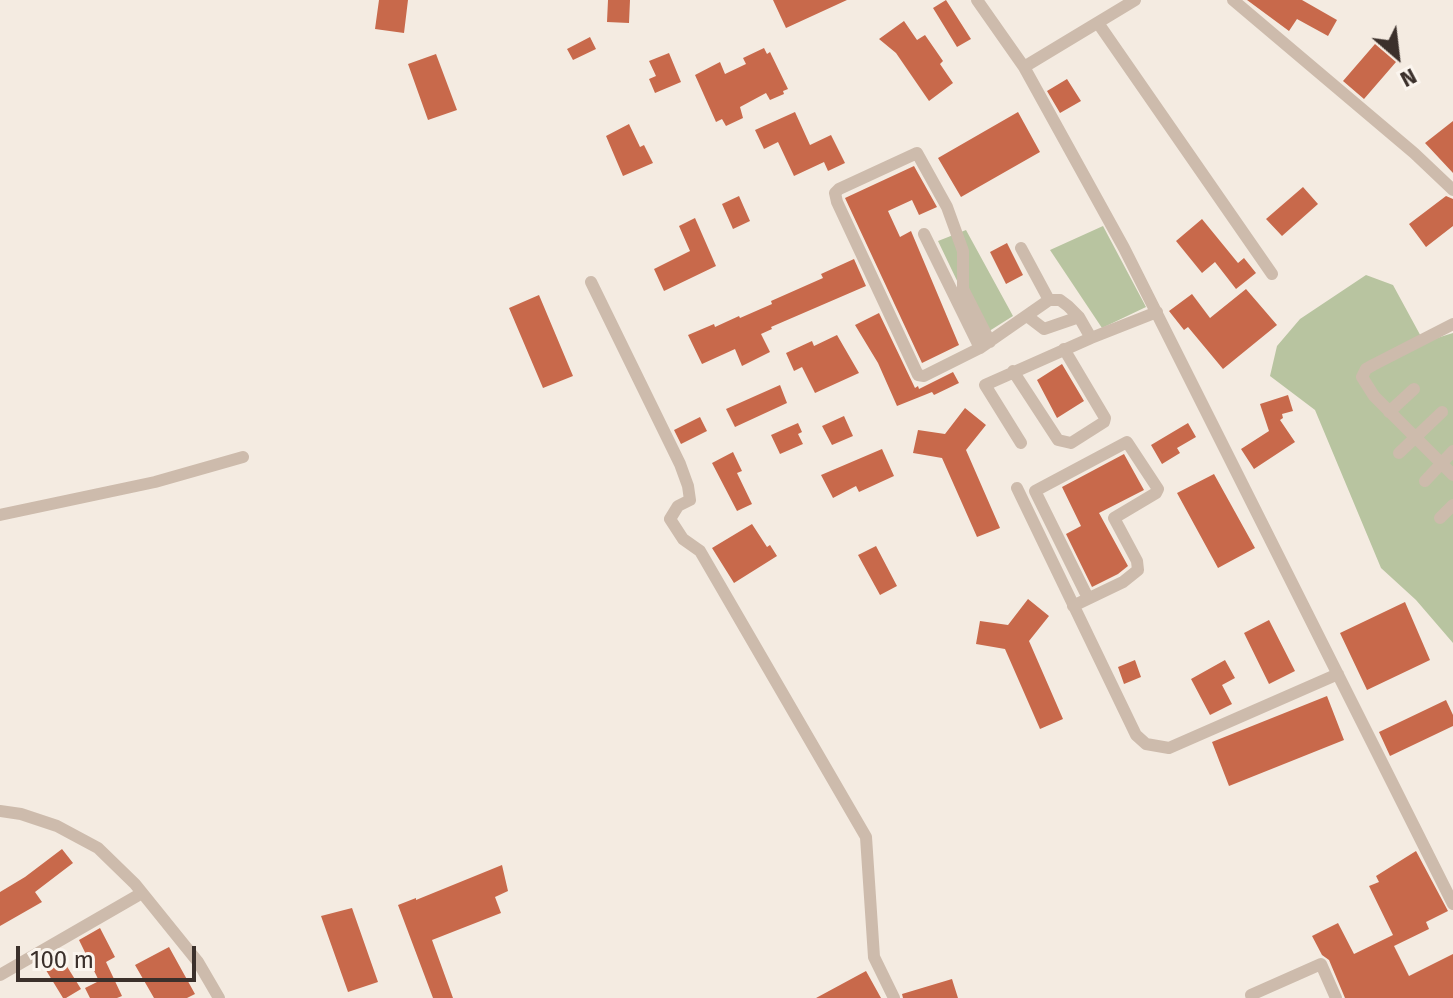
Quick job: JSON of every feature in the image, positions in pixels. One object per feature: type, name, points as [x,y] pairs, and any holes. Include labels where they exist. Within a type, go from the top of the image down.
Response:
[{"type":"street","points":[[977,0],[1024,67],[1157,312],[1453,904]]},
{"type":"street","points":[[1024,67],[1135,0]]},
{"type":"street","points":[[1233,0],[1414,153],[1453,190]]},
{"type":"street","points":[[1098,23],[1272,274]]},
{"type":"street","points":[[985,345],[963,289],[963,251],[947,207],[922,158],[917,153],[839,189],[835,193],[837,202],[918,375],[924,376],[985,345],[1049,300],[1060,300],[1079,317],[1091,338]]},
{"type":"street","points":[[924,234],[985,345]]},
{"type":"street","points":[[1021,248],[1049,300]]},
{"type":"street","points":[[591,282],[688,486],[690,500],[678,506],[670,519],[683,539],[700,551],[866,837],[874,957],[894,998]]},
{"type":"street","points":[[1021,443],[985,388],[988,382],[1157,312]]},
{"type":"street","points":[[1027,316],[1044,329],[1079,317]]},
{"type":"street","points":[[1453,324],[1363,373],[1368,389],[1453,475]]},
{"type":"street","points":[[1013,371],[1058,440],[1071,443],[1104,422],[1105,418],[1064,349]]},
{"type":"street","points":[[1389,412],[1414,389]]},
{"type":"street","points":[[1399,453],[1442,412]]},
{"type":"street","points":[[1073,606],[1123,582],[1138,570],[1137,561],[1114,518],[1158,489],[1127,442],[1035,491],[1088,598]]},
{"type":"street","points":[[1425,481],[1453,451]]},
{"type":"street","points":[[0,515],[155,482],[243,457]]},
{"type":"street","points":[[1017,488],[1136,735],[1146,744],[1169,748],[1338,674]]},
{"type":"street","points":[[1440,518],[1453,505]]},
{"type":"street","points":[[0,811],[21,814],[57,826],[98,848],[142,893],[198,962],[219,998]]},
{"type":"street","points":[[0,975],[142,893]]},
{"type":"street","points":[[1252,998],[1251,995],[1321,964],[1336,998]]},
{"type":"green space","points":[[1103,226],[1146,307],[1102,328],[1050,250]]},
{"type":"green space","points":[[966,230],[1013,316],[983,335],[938,241]]},
{"type":"green space","points":[[1366,275],[1393,285],[1424,342],[1453,333],[1453,643],[1416,600],[1381,568],[1315,410],[1270,376],[1277,346],[1300,319]]},
{"type":"building","points":[[379,0],[408,0],[404,33],[375,29]]},
{"type":"building","points":[[608,0],[630,0],[629,23],[607,22]]},
{"type":"building","points":[[773,0],[847,0],[786,28]]},
{"type":"building","points":[[946,0],[971,39],[957,47],[933,8]]},
{"type":"building","points":[[1247,0],[1302,0],[1337,20],[1328,36],[1297,19],[1289,31]]},
{"type":"building","points":[[904,21],[917,40],[925,35],[943,61],[940,64],[953,83],[929,101],[896,53],[879,39]]},
{"type":"building","points":[[590,37],[596,49],[573,60],[567,49]]},
{"type":"building","points":[[1375,44],[1396,62],[1364,99],[1343,81]]},
{"type":"building","points":[[764,48],[767,54],[770,52],[788,89],[770,100],[766,93],[740,107],[743,118],[726,126],[722,119],[716,122],[695,75],[720,62],[725,74],[746,64],[743,58]]},
{"type":"building","points":[[669,53],[681,82],[655,93],[649,79],[656,76],[649,61]]},
{"type":"building","points":[[436,54],[457,110],[428,120],[408,64]]},
{"type":"building","points":[[1067,79],[1081,101],[1060,113],[1047,91]]},
{"type":"building","points":[[795,112],[810,145],[831,135],[845,163],[828,171],[824,162],[794,176],[778,142],[764,149],[755,130]]},
{"type":"building","points":[[1018,112],[1040,152],[961,197],[938,158]]},
{"type":"building","points":[[1453,121],[1453,173],[1425,143]]},
{"type":"building","points":[[629,124],[640,147],[644,145],[653,163],[623,176],[606,136]]},
{"type":"building","points":[[914,166],[937,207],[919,215],[912,200],[888,211],[900,237],[911,231],[959,345],[922,363],[845,198]]},
{"type":"building","points":[[1303,187],[1318,204],[1282,236],[1266,219]]},
{"type":"building","points":[[739,196],[750,221],[733,229],[722,204]]},
{"type":"building","points":[[1446,196],[1453,199],[1453,226],[1426,247],[1409,224]]},
{"type":"building","points":[[695,218],[716,266],[664,291],[654,269],[690,251],[679,226]]},
{"type":"building","points":[[1202,219],[1238,263],[1244,258],[1256,273],[1236,289],[1215,262],[1202,273],[1176,241]]},
{"type":"building","points":[[1007,243],[1023,275],[1006,284],[990,252]]},
{"type":"building","points":[[854,259],[866,286],[771,327],[761,334],[770,352],[742,366],[735,349],[702,364],[688,335],[772,304],[771,301],[823,278],[821,274]]},
{"type":"building","points":[[1246,289],[1277,325],[1223,369],[1188,327],[1184,330],[1169,311],[1192,294],[1210,318]]},
{"type":"building","points":[[539,295],[573,376],[543,388],[509,308]]},
{"type":"building","points":[[879,313],[915,388],[918,386],[919,389],[953,372],[959,383],[934,395],[932,392],[897,406],[878,363],[855,325]]},
{"type":"building","points":[[837,335],[859,373],[815,393],[802,367],[794,371],[786,353],[812,341],[814,346]]},
{"type":"building","points":[[1062,364],[1084,401],[1057,418],[1037,380]]},
{"type":"building","points":[[780,385],[787,403],[735,427],[726,409]]},
{"type":"building","points":[[1288,395],[1293,411],[1282,414],[1280,420],[1295,442],[1254,469],[1241,449],[1269,431],[1260,404]]},
{"type":"building","points":[[965,408],[986,425],[966,450],[1000,528],[977,537],[942,458],[913,453],[918,430],[945,434]]},
{"type":"building","points":[[844,416],[853,436],[832,445],[822,426]]},
{"type":"building","points":[[700,417],[707,431],[681,444],[674,430]]},
{"type":"building","points":[[798,423],[802,432],[798,434],[803,444],[780,454],[771,435]]},
{"type":"building","points":[[1188,423],[1196,437],[1177,448],[1180,453],[1162,464],[1151,445]]},
{"type":"building","points":[[882,449],[894,476],[859,492],[856,486],[833,498],[821,475]]},
{"type":"building","points":[[733,452],[742,471],[737,473],[752,504],[737,511],[712,463]]},
{"type":"building","points":[[1124,454],[1144,490],[1099,513],[1128,566],[1092,587],[1066,534],[1081,526],[1062,487]]},
{"type":"building","points":[[1214,474],[1255,548],[1218,568],[1177,493]]},
{"type":"building","points":[[752,524],[777,556],[734,583],[712,548]]},
{"type":"building","points":[[876,546],[897,586],[880,595],[858,555]]},
{"type":"building","points":[[1028,599],[1049,616],[1029,641],[1063,719],[1040,729],[1005,649],[976,644],[980,621],[1008,625]]},
{"type":"building","points":[[1405,602],[1430,660],[1367,690],[1340,633]]},
{"type":"building","points":[[1269,620],[1295,671],[1269,684],[1244,633]]},
{"type":"building","points":[[1135,660],[1141,677],[1124,684],[1118,667]]},
{"type":"building","points":[[1225,660],[1235,678],[1222,685],[1232,704],[1210,715],[1191,679]]},
{"type":"building","points":[[1327,696],[1344,740],[1229,786],[1212,742]]},
{"type":"building","points":[[1446,700],[1453,715],[1453,726],[1390,756],[1379,732]]},
{"type":"building","points":[[62,849],[73,863],[35,892],[42,902],[0,926],[0,892]]},
{"type":"building","points":[[1416,851],[1448,911],[1426,922],[1429,929],[1394,946],[1409,976],[1453,954],[1453,998],[1345,998],[1329,960],[1322,955],[1312,936],[1338,923],[1354,954],[1393,935],[1369,886],[1379,882],[1376,876]]},
{"type":"building","points":[[502,865],[508,891],[495,897],[501,913],[432,940],[453,998],[433,998],[398,905]]},
{"type":"building","points":[[352,908],[378,982],[348,992],[321,916]]},
{"type":"building","points":[[100,928],[115,957],[106,962],[122,996],[117,998],[90,998],[85,988],[99,981],[79,940]]},
{"type":"building","points":[[169,947],[195,994],[187,998],[154,998],[135,965]]},
{"type":"building","points":[[58,952],[81,989],[66,998],[63,998],[41,962]]},
{"type":"building","points":[[866,971],[881,998],[816,998]]},
{"type":"building","points":[[952,979],[958,998],[903,998],[902,994]]}]
